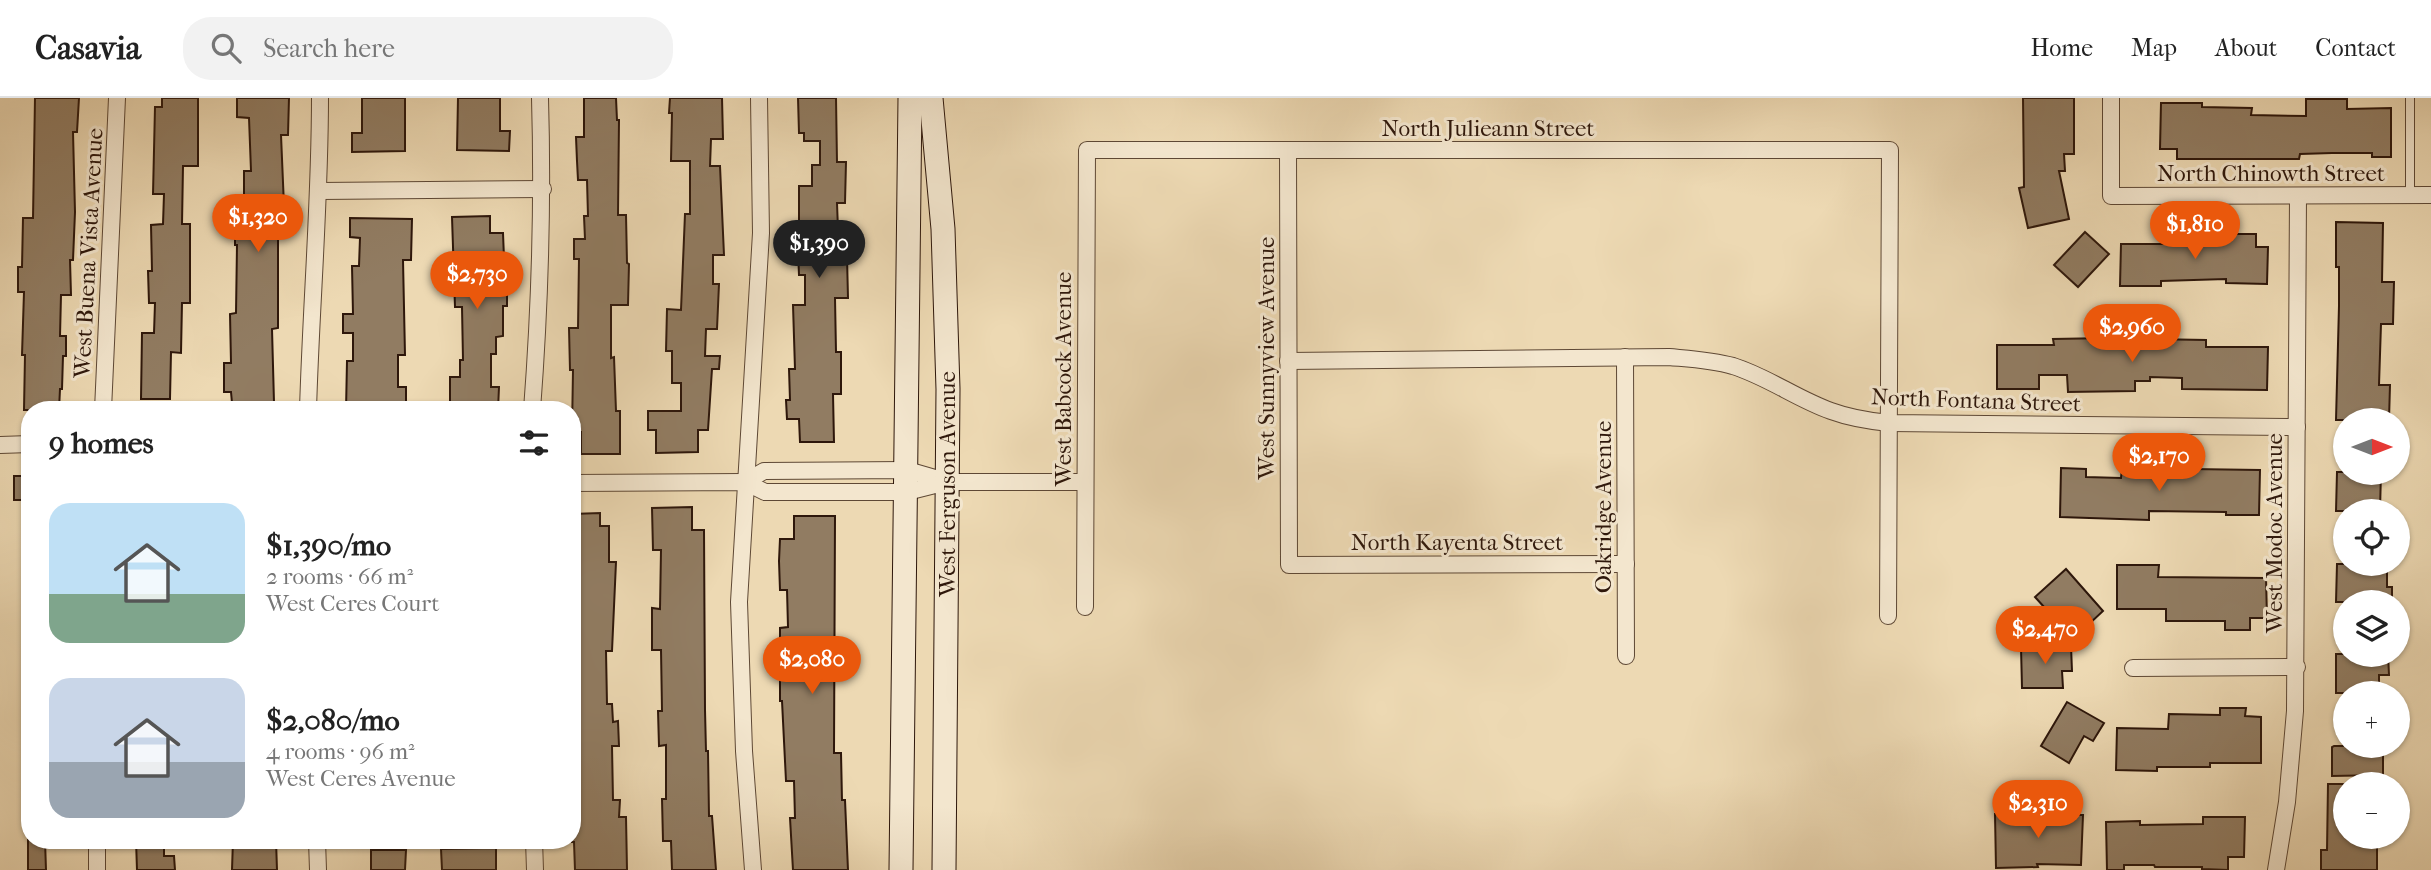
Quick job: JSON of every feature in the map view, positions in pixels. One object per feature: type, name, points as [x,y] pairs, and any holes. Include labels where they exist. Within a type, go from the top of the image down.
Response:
[{"type":"street","name":"West Buena Vista Avenue","points":[[103,401],[117,98]]},
{"type":"street","points":[[308,401],[312,292],[320,191],[320,98]]},
{"type":"street","points":[[533,401],[540,307],[543,190],[540,98]]},
{"type":"street","points":[[753,870],[744,751],[739,602],[761,233],[759,98]]},
{"type":"street","name":"West Ferguson Avenue","points":[[901,870],[910,98]]},
{"type":"street","name":"West Ferguson Avenue","points":[[931,98],[944,254],[948,389],[944,870]]},
{"type":"street","name":"North Chinowth Street","points":[[2112,98],[2111,196],[2431,195]]},
{"type":"street","name":"North Julieann Street","points":[[1087,150],[1890,150],[1889,423]]},
{"type":"street","name":"West Babcock Avenue","points":[[1085,607],[1087,150]]},
{"type":"street","name":"West Sunnyview Avenue","points":[[1287,150],[1289,565]]},
{"type":"street","points":[[320,191],[543,190]]},
{"type":"street","name":"West Modoc Avenue","points":[[2276,870],[2292,755],[2297,667],[2298,196]]},
{"type":"street","name":"Oakridge Avenue","points":[[1625,358],[1626,656]]},
{"type":"street","name":"North Fontana Street","points":[[1288,361],[1703,359],[1758,375],[1829,411],[1856,419],[1889,423],[2297,427]]},
{"type":"street","points":[[1888,616],[1889,423]]},
{"type":"street","points":[[0,445],[21,444]]},
{"type":"street","points":[[581,483],[745,482],[764,471],[907,481],[1085,482]]},
{"type":"street","name":"North Kayenta Street","points":[[1289,565],[1626,564]]},
{"type":"street","points":[[2133,668],[2297,667]]},
{"type":"street","points":[[97,849],[97,870]]},
{"type":"street","points":[[317,849],[318,870]]},
{"type":"street","points":[[534,849],[535,870]]},
{"type":"lane","points":[[2410,98],[2410,195]]},
{"type":"building","points":[[35,98],[79,98],[77,132],[73,132],[75,212],[73,260],[70,260],[71,295],[61,295],[60,336],[66,336],[66,356],[63,356],[59,401],[24,401],[24,292],[18,292],[18,267],[22,267],[23,218],[33,218]]},
{"type":"building","points":[[162,98],[198,98],[198,166],[183,166],[182,224],[190,224],[190,303],[182,303],[181,353],[171,352],[170,399],[141,399],[142,333],[154,333],[155,303],[149,303],[148,271],[152,271],[151,225],[163,224],[164,194],[153,194],[155,107],[162,107]]},
{"type":"building","points":[[237,98],[289,98],[288,135],[281,135],[285,230],[278,230],[278,328],[272,329],[274,401],[232,401],[231,392],[224,392],[224,363],[231,363],[230,314],[236,313],[235,218],[244,218],[244,171],[251,171],[249,118],[237,117]]},
{"type":"building","points":[[362,98],[405,98],[405,151],[352,152],[352,133],[362,133]]},
{"type":"building","points":[[458,98],[500,98],[500,131],[510,131],[509,151],[457,150]]},
{"type":"building","points":[[584,98],[616,98],[619,120],[618,215],[626,215],[629,264],[628,305],[611,305],[611,358],[614,357],[616,411],[620,411],[620,454],[581,454],[581,401],[572,401],[569,328],[578,328],[579,259],[574,259],[574,239],[585,239],[584,216],[588,216],[587,180],[578,180],[576,137],[584,137]]},
{"type":"building","points":[[670,98],[722,98],[723,139],[711,139],[710,166],[720,166],[724,255],[713,255],[713,284],[719,284],[717,329],[706,329],[705,356],[720,356],[719,369],[712,369],[708,430],[698,430],[698,452],[656,453],[656,430],[648,430],[648,411],[681,411],[681,383],[672,383],[672,351],[666,351],[667,309],[681,310],[685,214],[690,214],[690,161],[671,161]]},
{"type":"building","points":[[798,98],[836,98],[837,162],[846,162],[845,203],[837,203],[839,257],[847,257],[848,298],[835,298],[836,352],[841,352],[841,394],[833,394],[834,442],[800,442],[799,419],[787,419],[786,400],[790,400],[789,369],[795,369],[793,305],[805,305],[805,275],[799,275],[796,250],[795,226],[799,226],[799,186],[812,186],[812,165],[820,165],[820,141],[804,141],[804,133],[799,133]]},
{"type":"building","points":[[2023,98],[2074,98],[2074,154],[2064,154],[2065,171],[2059,171],[2069,219],[2028,228],[2019,188],[2024,187]]},
{"type":"building","points":[[2306,99],[2347,99],[2347,109],[2391,108],[2391,157],[2372,157],[2372,153],[2332,153],[2300,154],[2299,159],[2177,159],[2177,149],[2160,149],[2161,103],[2202,103],[2202,107],[2252,108],[2251,115],[2306,116]]},
{"type":"building","points":[[490,216],[490,233],[503,233],[504,258],[496,258],[497,287],[507,287],[507,306],[503,306],[503,336],[496,337],[496,354],[491,354],[491,387],[499,387],[498,401],[450,401],[450,377],[460,377],[460,360],[463,360],[462,307],[455,307],[452,217]]},
{"type":"building","points":[[350,218],[412,219],[411,260],[403,260],[405,355],[398,355],[398,387],[406,387],[406,401],[346,401],[347,361],[353,361],[353,333],[343,333],[343,314],[353,314],[352,266],[359,266],[360,238],[350,237]]},
{"type":"building","points":[[2336,222],[2383,223],[2382,282],[2394,282],[2393,324],[2381,324],[2379,385],[2390,385],[2389,408],[2336,408],[2339,267],[2336,267]]},
{"type":"building","points":[[2085,232],[2109,254],[2078,287],[2054,265]]},
{"type":"building","points":[[2227,234],[2256,234],[2256,247],[2268,247],[2267,284],[2226,283],[2226,279],[2161,281],[2161,286],[2120,286],[2121,244],[2172,244],[2172,238],[2227,238]]},
{"type":"building","points":[[2109,333],[2150,334],[2150,339],[2206,340],[2206,347],[2268,347],[2267,390],[2182,389],[2182,378],[2150,377],[2150,381],[2135,381],[2135,391],[2068,392],[2067,375],[2039,375],[2039,389],[1997,389],[1997,345],[2054,345],[2053,339],[2109,338]]},
{"type":"building","points":[[2061,468],[2086,469],[2086,477],[2121,478],[2122,468],[2260,470],[2259,515],[2149,511],[2149,520],[2060,517]]},
{"type":"building","points":[[14,476],[21,476],[21,500],[14,500]]},
{"type":"building","points":[[2337,485],[2381,485],[2380,499],[2336,499]]},
{"type":"building","points":[[692,507],[692,530],[704,530],[706,751],[709,816],[712,816],[716,870],[672,870],[671,841],[663,841],[662,799],[666,799],[666,745],[659,746],[658,711],[662,711],[661,650],[652,650],[652,608],[660,609],[661,550],[653,550],[652,508]]},
{"type":"building","points":[[600,513],[600,526],[609,526],[609,562],[616,562],[612,651],[606,651],[607,704],[612,704],[613,722],[618,721],[619,746],[612,746],[613,800],[620,800],[619,817],[626,817],[627,870],[575,870],[574,849],[581,849],[581,514]]},
{"type":"building","points":[[794,516],[835,516],[834,753],[841,753],[848,870],[793,870],[790,818],[795,818],[794,781],[786,781],[780,701],[780,628],[788,627],[787,590],[780,590],[779,561],[780,539],[794,539]]},
{"type":"building","points":[[2117,565],[2159,565],[2158,577],[2266,578],[2267,618],[2250,618],[2250,630],[2225,630],[2225,621],[2166,621],[2166,609],[2117,609]]},
{"type":"building","points":[[2066,569],[2103,611],[2073,639],[2035,597]]},
{"type":"building","points":[[2337,576],[2387,576],[2387,587],[2392,587],[2392,590],[2336,590]]},
{"type":"building","points":[[2071,646],[2072,671],[2062,671],[2063,688],[2022,688],[2021,647]]},
{"type":"building","points":[[2336,667],[2389,667],[2389,675],[2379,675],[2379,681],[2336,681]]},
{"type":"building","points":[[2067,702],[2104,723],[2093,741],[2084,736],[2069,763],[2041,746]]},
{"type":"building","points":[[2220,708],[2246,708],[2245,716],[2261,717],[2261,763],[2157,767],[2157,771],[2116,770],[2117,728],[2168,729],[2169,714],[2220,715]]},
{"type":"building","points":[[2332,747],[2333,758],[2383,758],[2383,772],[2333,772],[2332,776]]},
{"type":"building","points":[[2328,784],[2333,784],[2333,849],[2377,849],[2377,870],[2321,870],[2321,850],[2327,850]]},
{"type":"building","points":[[1995,814],[2083,815],[2081,865],[2037,864],[2038,867],[1996,868]]},
{"type":"building","points":[[2203,817],[2245,817],[2244,857],[2228,857],[2228,870],[2124,865],[2124,870],[2107,870],[2106,822],[2140,821],[2140,825],[2203,824]]},
{"type":"building","points":[[28,849],[45,849],[46,870],[28,870]]},
{"type":"building","points":[[136,849],[164,849],[164,856],[174,856],[175,870],[137,870]]},
{"type":"building","points":[[233,849],[276,849],[277,870],[232,870]]},
{"type":"building","points":[[441,849],[496,849],[496,870],[442,870]]},
{"type":"building","points":[[371,850],[406,850],[405,870],[371,870]]}]
